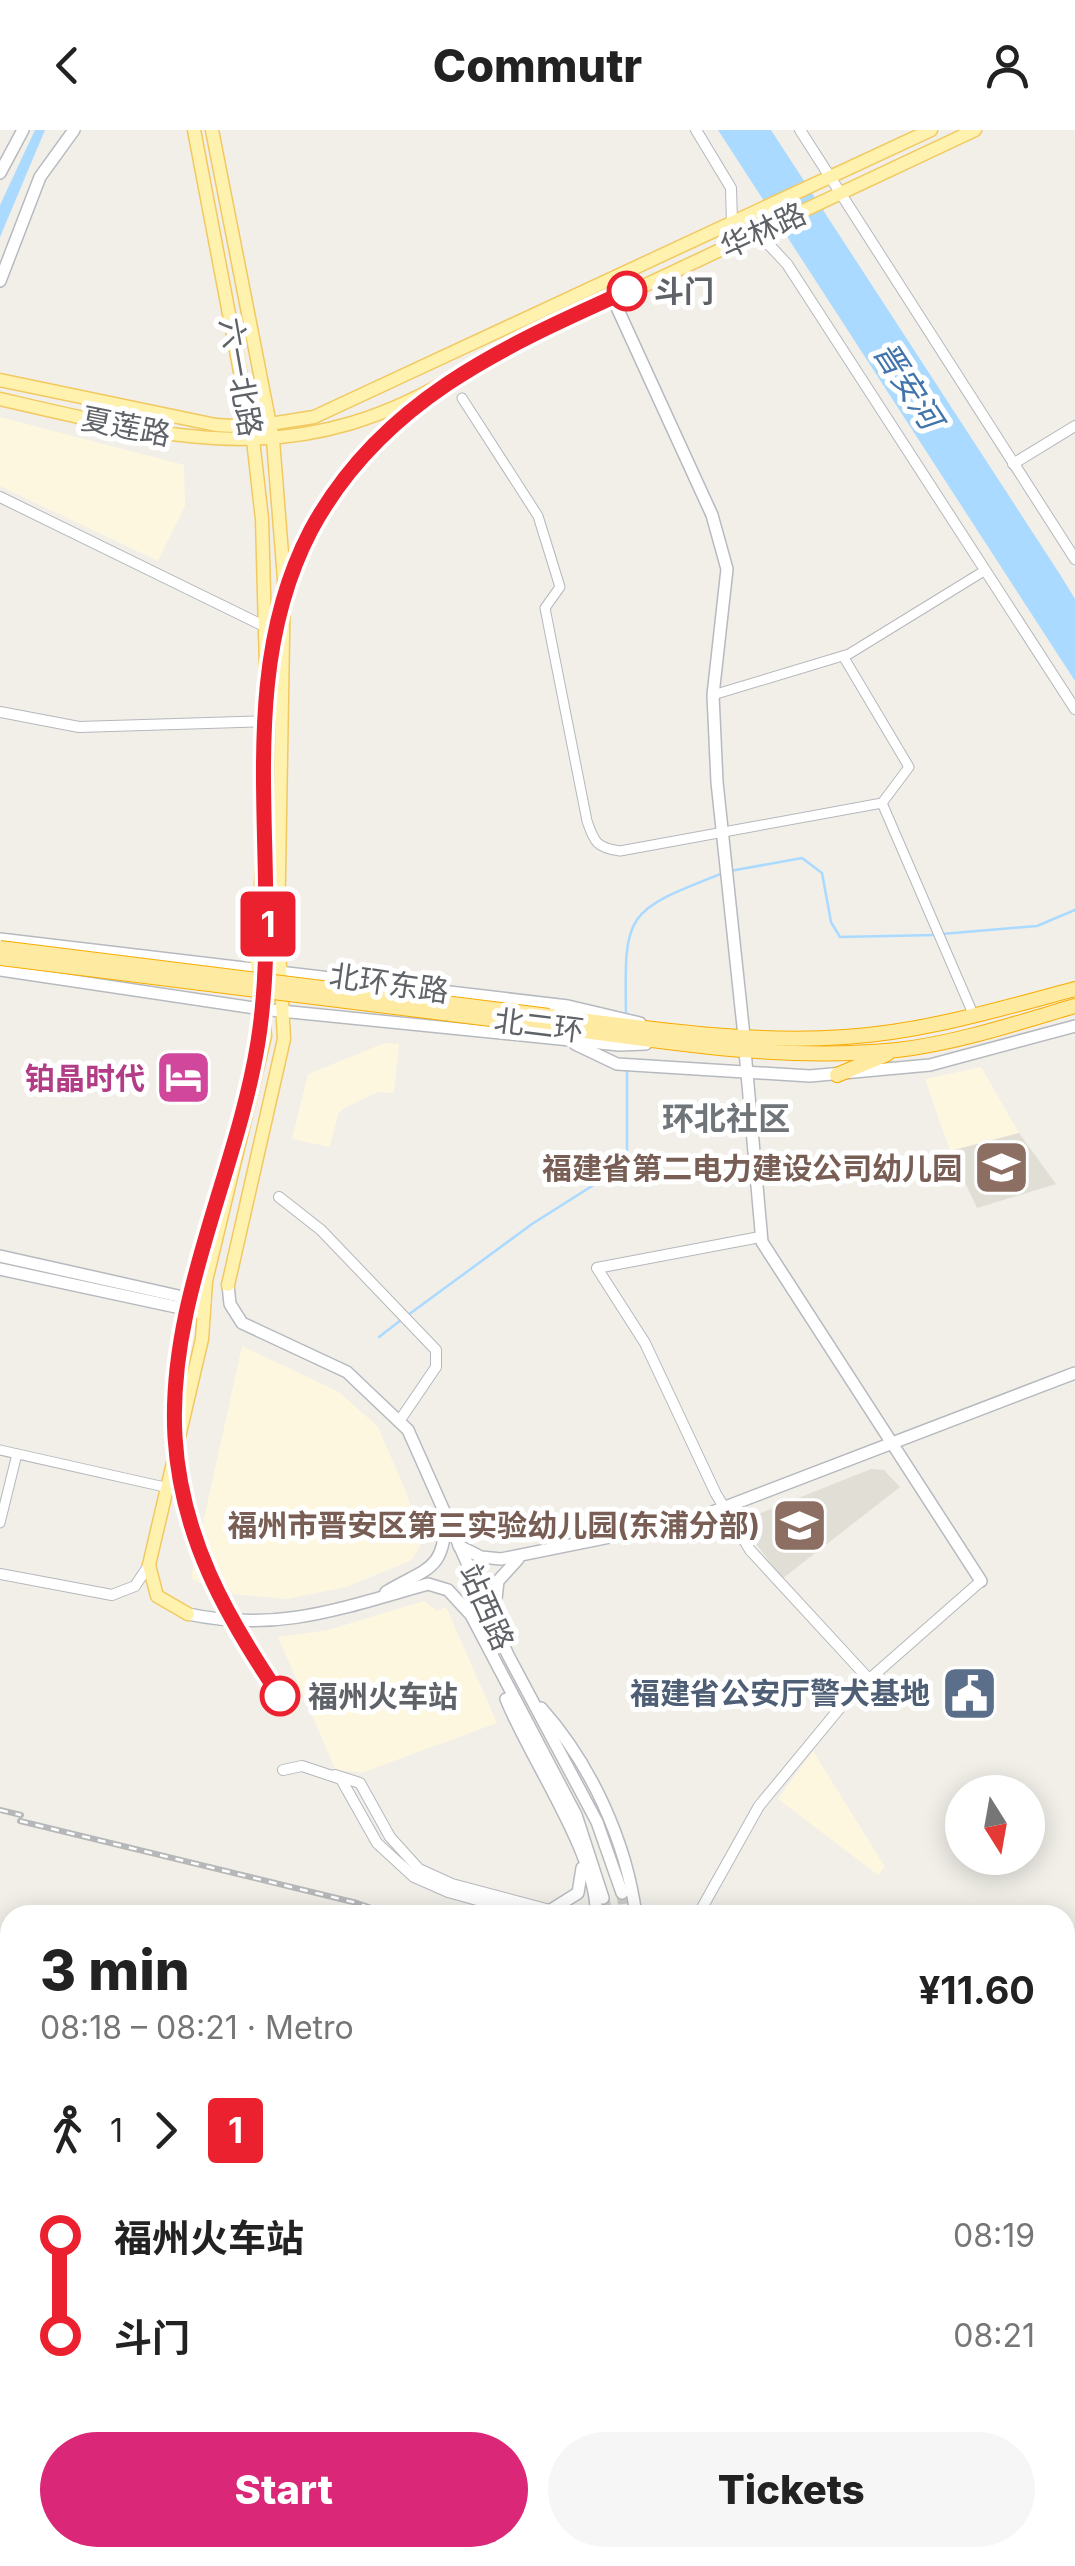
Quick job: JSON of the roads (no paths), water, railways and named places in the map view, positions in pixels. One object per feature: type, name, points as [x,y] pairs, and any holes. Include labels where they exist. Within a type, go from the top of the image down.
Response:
[{"type":"highway","name":"北二环","points":[[0,948],[812,1054],[898,1050],[958,1039],[1075,1006]]},
{"type":"highway","name":"北二环","points":[[0,958],[548,1021]]},
{"type":"highway","name":"北二环","points":[[744,1043],[846,1037],[974,1016],[1075,988]]},
{"type":"highway","points":[[837,1075],[898,1050]]},
{"type":"main road","points":[[0,174],[23,130]]},
{"type":"main road","points":[[0,281],[40,177],[74,130]]},
{"type":"main road","name":"六一北路","points":[[194,130],[252,434],[264,539],[266,628]]},
{"type":"main road","name":"六一北路","points":[[212,130],[272,432]]},
{"type":"main road","name":"华林路","points":[[272,432],[352,403],[931,130]]},
{"type":"main road","name":"华林路","points":[[252,434],[316,434],[389,411],[761,229],[976,130]]},
{"type":"main road","points":[[614,301],[712,516],[728,569],[713,694],[760,1237],[982,1581]]},
{"type":"main road","name":"夏莲路","points":[[0,380],[252,434]]},
{"type":"main road","name":"夏莲路","points":[[0,398],[169,436],[252,434]]},
{"type":"main road","points":[[228,1285],[284,1039],[279,970],[284,578],[272,432]]},
{"type":"main road","points":[[266,628],[268,721],[257,968],[265,1036],[150,1565],[157,1596],[188,1614],[256,1624],[302,1619],[369,1602],[433,1568],[444,1548],[445,1509]]},
{"type":"main road","name":"北环东路","points":[[0,940],[568,1006],[628,1032]]},
{"type":"main road","points":[[0,970],[282,1012],[569,1040],[628,1032]]},
{"type":"main road","points":[[569,1040],[617,1064],[746,1074],[837,1075],[930,1066],[1075,1026]]},
{"type":"main road","points":[[0,1256],[204,1308]]},
{"type":"main road","points":[[0,1269],[204,1308]]},
{"type":"main road","name":"站西路","points":[[228,1285],[232,1310],[242,1323],[348,1372],[400,1420],[416,1445],[495,1628],[587,1802],[622,1893]]},
{"type":"main road","points":[[459,1546],[490,1558],[522,1556],[662,1529],[1075,1372]]},
{"type":"main road","points":[[495,1628],[498,1582],[522,1556]]},
{"type":"main road","name":"站西路","points":[[369,1602],[436,1584],[454,1595],[471,1614],[490,1658],[576,1815],[603,1898]]},
{"type":"main road","points":[[490,1658],[524,1744],[577,1844],[595,1905]]},
{"type":"main road","points":[[527,1692],[558,1727],[602,1803],[625,1862],[634,1905]]},
{"type":"main road","points":[[563,1905],[581,1888],[584,1876],[577,1844]]},
{"type":"street","points":[[696,130],[731,188],[732,223]]},
{"type":"street","points":[[800,130],[1075,559]]},
{"type":"street","points":[[761,229],[1075,709]]},
{"type":"street","points":[[462,398],[547,533],[560,587],[545,608],[594,844],[620,851],[882,803],[908,767],[843,656]]},
{"type":"street","points":[[1013,464],[1075,426]]},
{"type":"street","points":[[0,497],[266,628]]},
{"type":"street","points":[[713,694],[843,656],[984,571]]},
{"type":"street","points":[[0,712],[79,726],[268,721]]},
{"type":"street","points":[[882,803],[974,1016]]},
{"type":"street","points":[[278,1198],[315,1224],[436,1350],[438,1363],[400,1420]]},
{"type":"street","points":[[760,1237],[597,1268],[669,1390],[723,1508],[769,1574],[867,1676]]},
{"type":"street","points":[[0,1450],[169,1488]]},
{"type":"street","points":[[0,1523],[16,1454]]},
{"type":"street","points":[[0,1574],[112,1596],[135,1586],[150,1565]]},
{"type":"street","points":[[704,1905],[760,1806],[867,1676],[982,1581]]},
{"type":"street","points":[[283,1770],[302,1766],[360,1782],[398,1848],[425,1873],[534,1905]]},
{"type":"street","points":[[324,1773],[344,1783],[376,1843],[414,1876],[448,1892],[495,1905]]},
{"type":"water","points":[[35,130],[45,130],[0,237],[0,205]]},
{"type":"water","name":"晋安河","points":[[718,130],[771,130],[1061,576],[1075,599],[1075,681]]},
{"type":"waterway","points":[[730,871],[802,858],[822,873],[831,922],[840,937],[934,935]]},
{"type":"waterway","points":[[626,1014],[627,954],[637,919],[667,897],[723,873]]},
{"type":"waterway","points":[[942,934],[1037,926],[1075,910]]},
{"type":"waterway","points":[[408,1315],[532,1224],[622,1167],[627,1152],[627,1072]]},
{"type":"waterway","points":[[379,1337],[401,1320]]},
{"type":"tunnel","points":[[622,1893],[624,1905]]},
{"type":"tunnel","points":[[603,1898],[605,1905]]},
{"type":"railway","points":[[0,1810],[21,1815]]},
{"type":"railway","points":[[20,1821],[363,1905]]},
{"type":"metro line","name":"1","points":[[280,1696],[228,1616],[199,1553],[180,1483],[174,1412],[183,1330],[236,1142],[263,1005],[268,934],[265,727],[269,664],[277,620],[310,532],[354,464],[396,419],[462,370],[627,291]]},
{"type":"place","name":"斗门","points":[[627,291]]},
{"type":"place","name":"铂晶时代","points":[[184,1078]]},
{"type":"place","name":"福建省第二电力建设公司幼儿园","points":[[1001,1168]]},
{"type":"place","name":"福州市晋安区第三实验幼儿园(东浦分部)","points":[[799,1525]]},
{"type":"place","name":"福建省公安厅警犬基地","points":[[969,1693]]},
{"type":"place","name":"福州火车站","points":[[280,1696]]},
{"type":"district","name":"环北社区","points":[[726,1118]]}]
